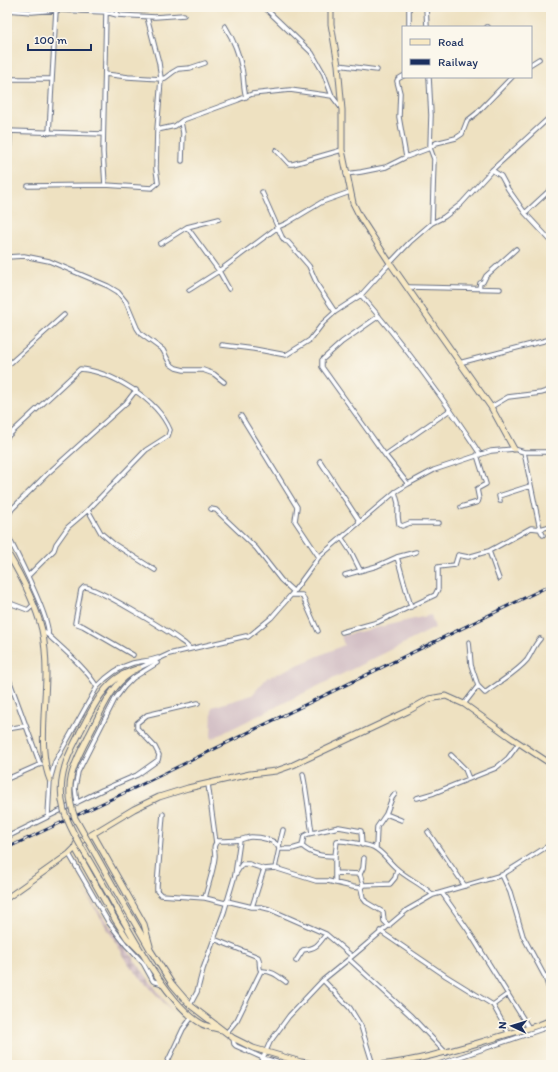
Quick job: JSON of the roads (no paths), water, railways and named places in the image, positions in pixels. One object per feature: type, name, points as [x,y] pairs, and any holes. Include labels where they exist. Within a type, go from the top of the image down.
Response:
[{"type":"main road","points":[[331,7],[331,24],[338,65],[342,110],[342,150],[353,203],[360,217],[391,263],[491,407],[514,449]]},
{"type":"main road","points":[[7,552],[33,605],[42,630],[46,673],[42,764],[50,780]]},
{"type":"main road","points":[[139,668],[122,674],[100,695],[80,732],[65,765],[61,779],[62,804],[66,820],[163,984],[192,1017],[203,1024],[227,1032]]},
{"type":"main road","points":[[139,668],[125,677],[107,700],[76,760],[72,771],[69,797],[71,808],[80,828],[151,951],[172,984],[190,1005],[234,1038],[254,1048],[301,1062],[320,1065]]},
{"type":"main road","points":[[7,898],[69,854],[75,848],[76,844],[134,809],[159,797],[188,788],[250,774],[276,771],[293,765],[401,714],[429,699],[446,696],[464,704],[551,764]]},
{"type":"main road","points":[[93,834],[144,924],[151,951]]},
{"type":"main road","points":[[75,848],[124,934],[136,948],[145,955]]},
{"type":"main road","points":[[378,1065],[404,1062],[446,1053],[530,1028],[551,1020]]},
{"type":"street","points":[[117,7],[117,15]]},
{"type":"street","points":[[264,7],[312,53],[324,74],[332,96],[342,110]]},
{"type":"street","points":[[409,7],[409,26]]},
{"type":"street","points":[[426,7],[427,26]]},
{"type":"street","points":[[7,10],[32,12],[56,10],[106,12],[117,15],[155,17],[184,15]]},
{"type":"street","points":[[49,133],[56,10]]},
{"type":"street","points":[[105,185],[103,134],[106,12]]},
{"type":"street","points":[[28,186],[105,185],[152,188],[158,183],[156,169],[157,130],[161,79],[159,63],[147,16]]},
{"type":"street","points":[[225,26],[235,44],[242,70],[243,89],[246,97]]},
{"type":"street","points":[[532,63],[539,58]]},
{"type":"street","points":[[105,74],[161,79],[178,69],[190,68],[205,64]]},
{"type":"street","points":[[338,65],[377,70]]},
{"type":"street","points":[[402,77],[397,81],[400,93],[399,117],[406,157]]},
{"type":"street","points":[[429,78],[431,115],[430,148],[434,159],[432,223]]},
{"type":"street","points":[[346,174],[386,167],[406,157],[430,148],[436,142],[456,138],[462,134],[467,121],[477,113],[511,78]]},
{"type":"street","points":[[7,79],[52,79]]},
{"type":"street","points":[[157,130],[176,126],[181,122],[252,94],[290,90],[332,96]]},
{"type":"street","points":[[222,345],[286,355],[310,340],[335,312],[361,295],[410,242],[432,223],[444,217],[461,204],[492,170],[551,116]]},
{"type":"street","points":[[181,122],[183,133],[182,161]]},
{"type":"street","points":[[7,161],[9,158],[8,131],[103,134]]},
{"type":"street","points":[[276,150],[289,164],[342,150]]},
{"type":"street","points":[[492,170],[504,179],[508,189],[525,213],[551,241]]},
{"type":"street","points":[[525,213],[551,189]]},
{"type":"street","points":[[262,192],[285,242],[288,242],[309,266],[318,286],[335,312]]},
{"type":"street","points":[[189,290],[251,248],[278,226],[287,223],[322,202],[350,192]]},
{"type":"street","points":[[160,244],[187,227],[219,219]]},
{"type":"street","points":[[187,227],[219,271],[229,289]]},
{"type":"street","points":[[479,288],[480,283],[483,282],[486,276],[516,249]]},
{"type":"street","points":[[7,257],[24,256],[49,262],[108,286],[118,292],[126,302],[136,328],[141,334],[163,350],[170,364],[176,368],[184,370],[203,370],[214,374],[224,382]]},
{"type":"street","points":[[408,287],[500,288]]},
{"type":"street","points":[[361,295],[419,366],[479,455],[486,484],[477,489],[479,499],[478,502],[461,507]]},
{"type":"street","points":[[7,366],[64,315]]},
{"type":"street","points":[[379,316],[342,342],[322,360],[321,363],[322,367],[385,455],[408,484]]},
{"type":"street","points":[[459,363],[551,339]]},
{"type":"street","points":[[7,437],[80,369],[96,372],[136,390],[155,408],[170,430],[168,436],[146,450],[88,510],[68,528],[56,544],[54,550],[28,576]]},
{"type":"street","points":[[7,517],[12,509],[46,475],[126,403],[136,390]]},
{"type":"street","points":[[491,407],[508,398],[551,390]]},
{"type":"street","points":[[385,455],[450,410]]},
{"type":"street","points":[[241,416],[297,507],[295,521],[319,557]]},
{"type":"street","points":[[48,816],[50,780],[55,762],[96,687],[104,679],[133,663],[149,661],[169,654],[246,636],[248,637],[271,618],[319,557],[341,537],[395,492],[434,470],[496,450],[514,449],[524,452],[551,452]]},
{"type":"street","points":[[524,452],[530,486],[540,529],[543,535]]},
{"type":"street","points":[[320,461],[360,522]]},
{"type":"street","points":[[500,501],[499,496],[530,486]]},
{"type":"street","points":[[395,492],[398,503],[399,524],[402,526],[410,524],[439,523]]},
{"type":"street","points":[[211,509],[216,510],[256,548],[292,593],[302,595],[318,631]]},
{"type":"street","points":[[88,510],[101,533],[114,544],[155,570]]},
{"type":"street","points":[[342,632],[378,622],[435,595],[438,589],[438,567],[455,565],[458,555],[468,557],[489,551],[531,528],[540,529],[551,526]]},
{"type":"street","points":[[7,534],[28,576],[47,622],[49,631],[48,635]]},
{"type":"street","points":[[341,537],[360,570]]},
{"type":"street","points":[[489,551],[500,580]]},
{"type":"street","points":[[345,575],[377,566],[397,557],[416,552]]},
{"type":"street","points":[[397,557],[411,607]]},
{"type":"street","points":[[134,654],[83,626],[75,624],[81,590],[84,587],[88,586],[128,608],[181,640],[190,650]]},
{"type":"street","points":[[7,602],[28,610],[33,605]]},
{"type":"street","points":[[42,630],[73,659],[93,681],[96,687]]},
{"type":"street","points":[[469,642],[471,665],[478,686],[485,693],[509,676],[527,660],[536,642],[540,638]]},
{"type":"street","points":[[139,668],[169,654]]},
{"type":"street","points":[[77,802],[76,788],[78,772],[114,699],[132,678],[169,654]]},
{"type":"street","points":[[7,674],[25,726],[42,764],[7,779]]},
{"type":"street","points":[[464,704],[478,686]]},
{"type":"street","points":[[7,837],[77,802],[138,775],[158,760],[159,755],[137,728],[137,723],[147,715],[198,703]]},
{"type":"street","points":[[7,729],[25,726]]},
{"type":"street","points":[[417,798],[434,793],[496,768],[508,758],[519,743]]},
{"type":"street","points":[[451,755],[465,769],[469,779]]},
{"type":"street","points":[[304,774],[312,833]]},
{"type":"street","points":[[205,898],[215,856],[214,847],[216,843],[208,784]]},
{"type":"street","points":[[376,848],[378,828],[386,814],[392,798],[396,794]]},
{"type":"street","points":[[163,814],[157,886],[157,891],[161,895],[205,898],[225,903],[227,901],[252,907],[269,909],[326,934],[352,956]]},
{"type":"street","points":[[386,814],[401,820]]},
{"type":"street","points":[[302,846],[304,836],[339,828],[360,830],[362,845]]},
{"type":"street","points":[[275,868],[283,830]]},
{"type":"street","points":[[428,832],[465,886]]},
{"type":"street","points":[[216,843],[218,841],[240,840],[250,837],[270,840],[276,843],[279,847],[292,849],[302,846]]},
{"type":"street","points":[[190,1005],[197,992],[235,875],[240,840]]},
{"type":"street","points":[[335,883],[335,856],[337,841],[340,840],[376,848],[397,870],[426,887],[433,895]]},
{"type":"street","points":[[262,1065],[263,1058],[270,1042],[289,1016],[323,980],[350,959],[380,931],[389,926],[406,910],[433,895],[502,875],[551,844]]},
{"type":"street","points":[[302,846],[307,851],[312,853],[335,856]]},
{"type":"street","points":[[69,854],[109,923],[126,945],[143,963],[154,981],[163,984]]},
{"type":"street","points":[[364,858],[363,868],[360,874],[363,898],[366,902],[383,912],[384,920],[389,926]]},
{"type":"street","points":[[235,875],[242,864],[249,864],[264,868],[275,868],[304,878],[362,886],[390,884],[395,878],[397,870]]},
{"type":"street","points":[[252,907],[264,868]]},
{"type":"street","points":[[335,873],[360,874]]},
{"type":"street","points":[[502,875],[510,892],[523,936],[546,977],[551,995]]},
{"type":"street","points":[[442,893],[468,930],[530,1028]]},
{"type":"street","points":[[380,931],[446,976],[493,1005],[509,1034]]},
{"type":"street","points":[[296,961],[303,950],[313,949],[326,934]]},
{"type":"street","points":[[214,939],[258,957],[260,960],[259,968],[261,971],[236,1020],[227,1032]]},
{"type":"street","points":[[350,959],[410,1015],[427,1035],[446,1053]]},
{"type":"street","points":[[261,971],[277,974],[286,982]]},
{"type":"street","points":[[546,977],[551,973]]},
{"type":"street","points":[[323,980],[350,1008],[361,1026],[373,1065]]},
{"type":"street","points":[[493,1005],[508,994]]},
{"type":"street","points":[[166,1065],[183,1029],[192,1017]]},
{"type":"street","points":[[439,1065],[550,1026],[551,1039]]},
{"type":"street","points":[[234,1038],[234,1044],[236,1046],[263,1058],[286,1065]]},
{"type":"railway","points":[[7,848],[122,794],[551,585]]}]
